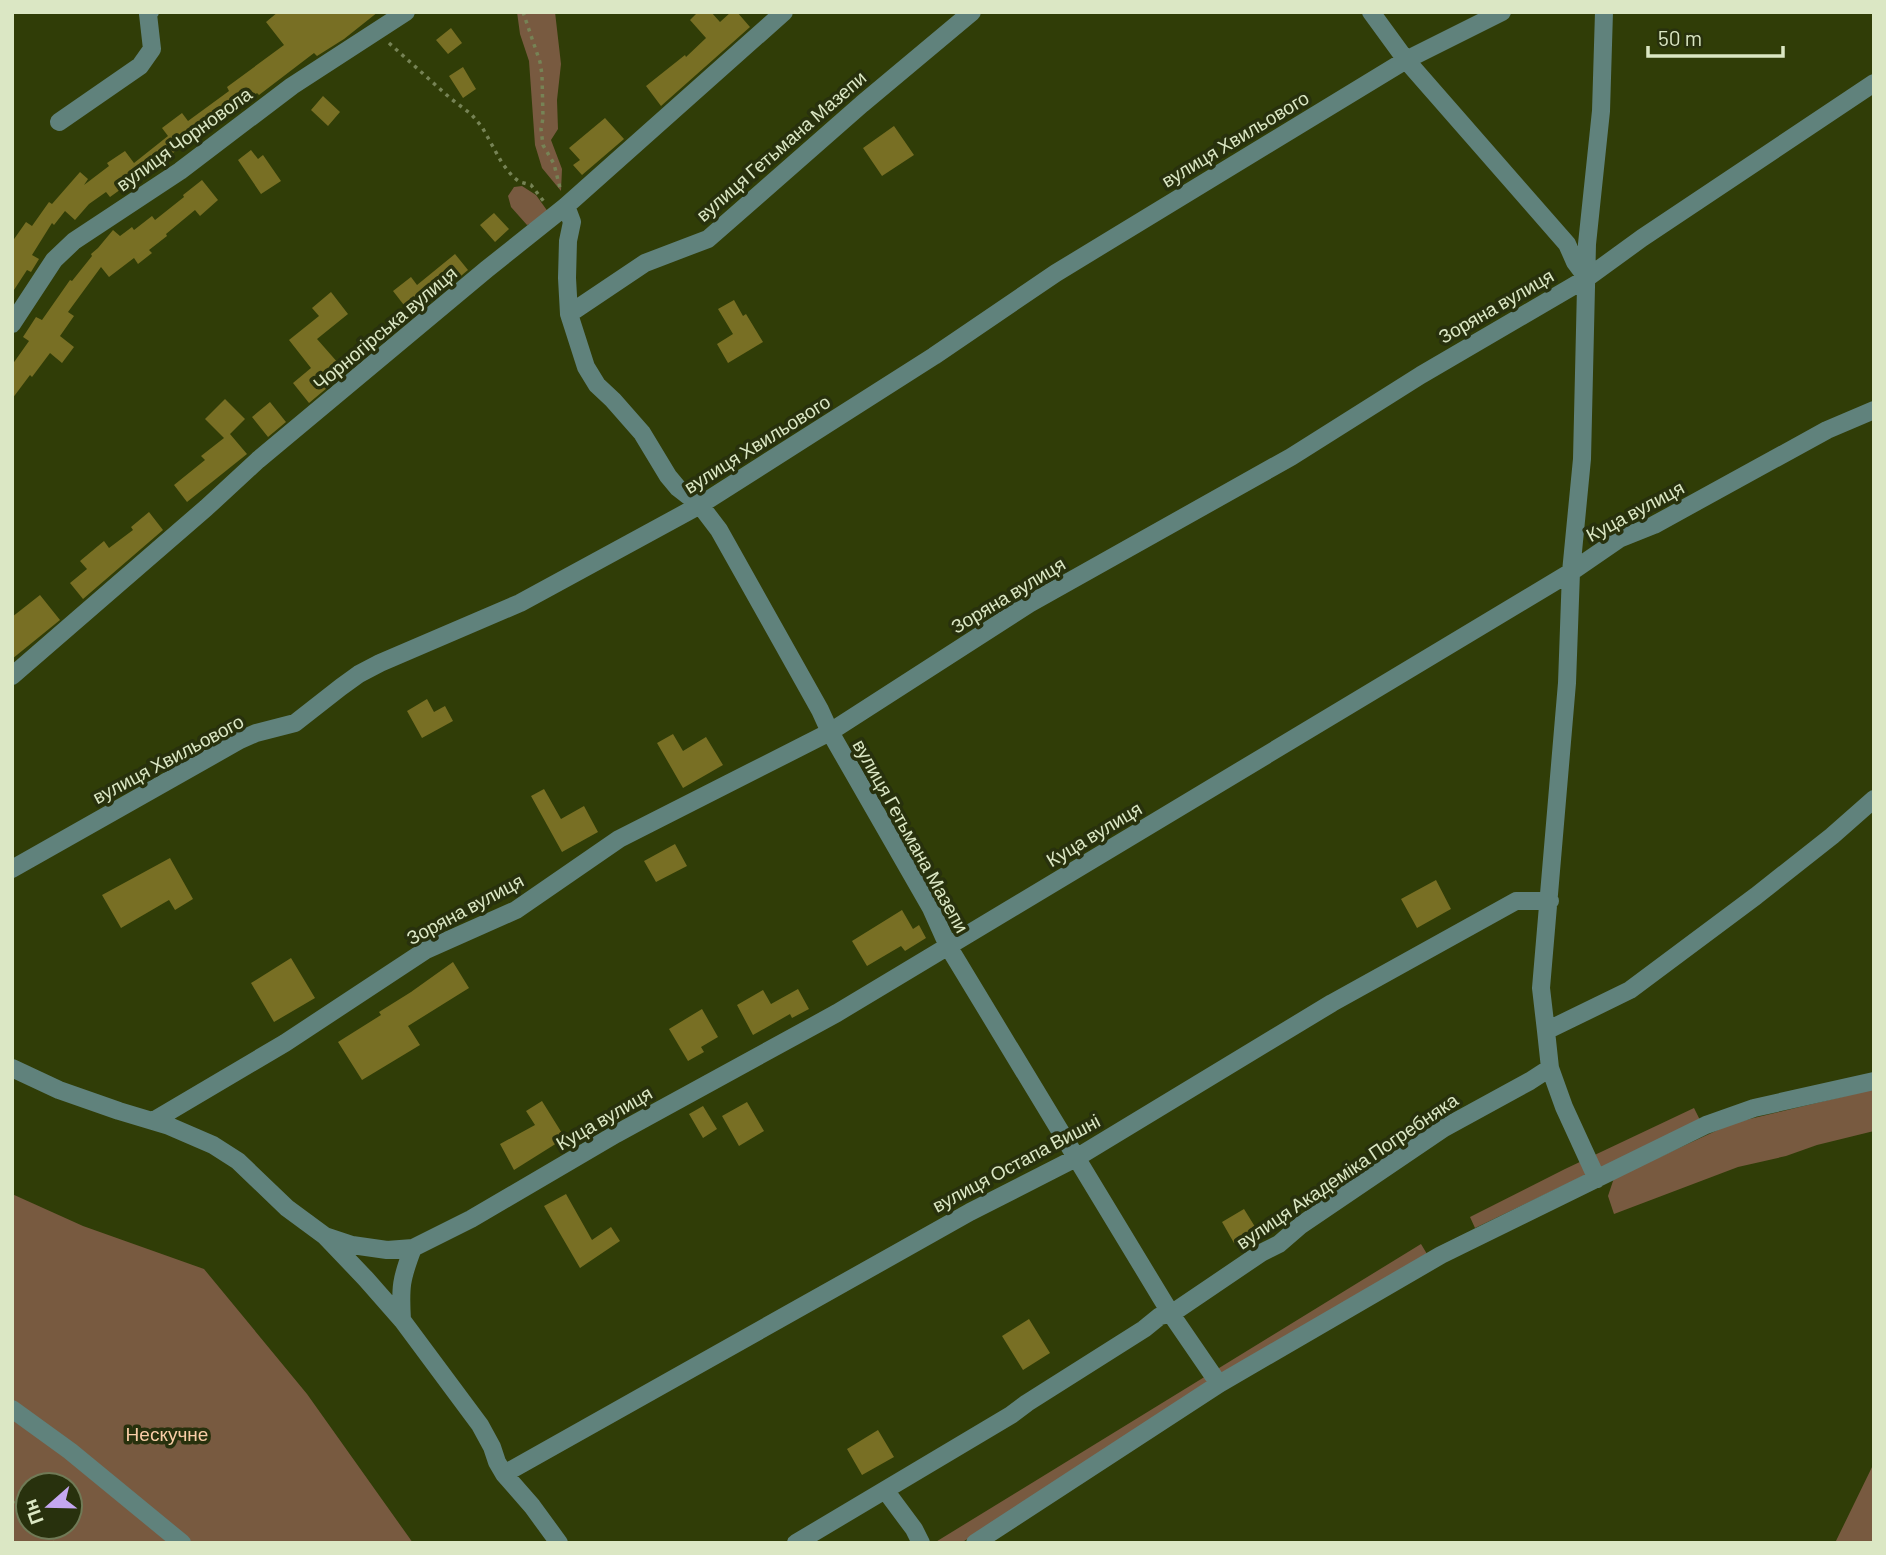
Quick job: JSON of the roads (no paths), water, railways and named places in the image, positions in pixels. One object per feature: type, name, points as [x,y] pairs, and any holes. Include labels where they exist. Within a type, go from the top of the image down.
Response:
[{"type":"street","points":[[59,122],[140,66],[152,49],[148,15],[150,12]]},
{"type":"street","name":"вулиця Чорновола","points":[[12,324],[54,260],[74,241],[180,171],[292,86],[406,12]]},
{"type":"street","name":"Чорногірська вулиця","points":[[12,676],[258,460],[560,211],[784,12]]},
{"type":"street","name":"вулиця Гетьмана Мазепи","points":[[569,314],[645,263],[708,239],[972,12]]},
{"type":"street","points":[[1371,12],[1406,60],[1567,244],[1575,262],[1587,278]]},
{"type":"street","name":"вулиця Хвильового","points":[[12,869],[240,740],[295,723],[359,674],[520,603],[700,505],[934,356],[1056,273],[1406,60],[1502,12]]},
{"type":"street","points":[[1597,1179],[1563,1107],[1550,1068],[1541,988],[1567,683],[1571,572],[1582,459],[1587,244],[1601,111],[1604,12]]},
{"type":"street","name":"Зоряна вулиця","points":[[153,1121],[285,1043],[426,950],[516,909],[619,839],[830,732],[1029,604],[1291,457],[1421,375],[1587,278],[1874,83]]},
{"type":"street","name":"вулиця Гетьмана Мазепи","points":[[560,211],[572,222],[568,241],[569,314],[586,367],[597,385],[642,433],[655,457],[678,488],[700,505],[719,530],[931,908],[948,946],[1171,1314],[1219,1384]]},
{"type":"street","name":"Куца вулиця","points":[[325,1236],[352,1245],[387,1250],[414,1248],[471,1219],[616,1134],[837,1013],[1571,572],[1619,539],[1654,525],[1827,430],[1874,410]]},
{"type":"street","points":[[1546,1031],[1630,990],[1756,896],[1874,799]]},
{"type":"street","name":"вулиця Остапа Вишні","points":[[504,1474],[970,1212],[1076,1158],[1332,1003],[1516,901],[1550,901]]},
{"type":"street","points":[[12,1068],[79,1097],[188,1133],[238,1161],[287,1208],[325,1236],[402,1320],[480,1425],[504,1474],[559,1543]]},
{"type":"street","name":"вулиця Академіка Погребняка","points":[[796,1543],[1011,1415],[1160,1316],[1171,1314],[1261,1253],[1279,1244],[1301,1225],[1444,1128],[1550,1068]]},
{"type":"street","points":[[975,1543],[1219,1384],[1441,1255],[1706,1125],[1731,1115],[1874,1081]]},
{"type":"street","points":[[402,1320],[400,1289],[414,1248]]},
{"type":"street","points":[[12,1409],[70,1451],[181,1543]]},
{"type":"street","points":[[885,1490],[921,1543]]},
{"type":"park label","name":"Нескучне","points":[[167,1434]]}]
